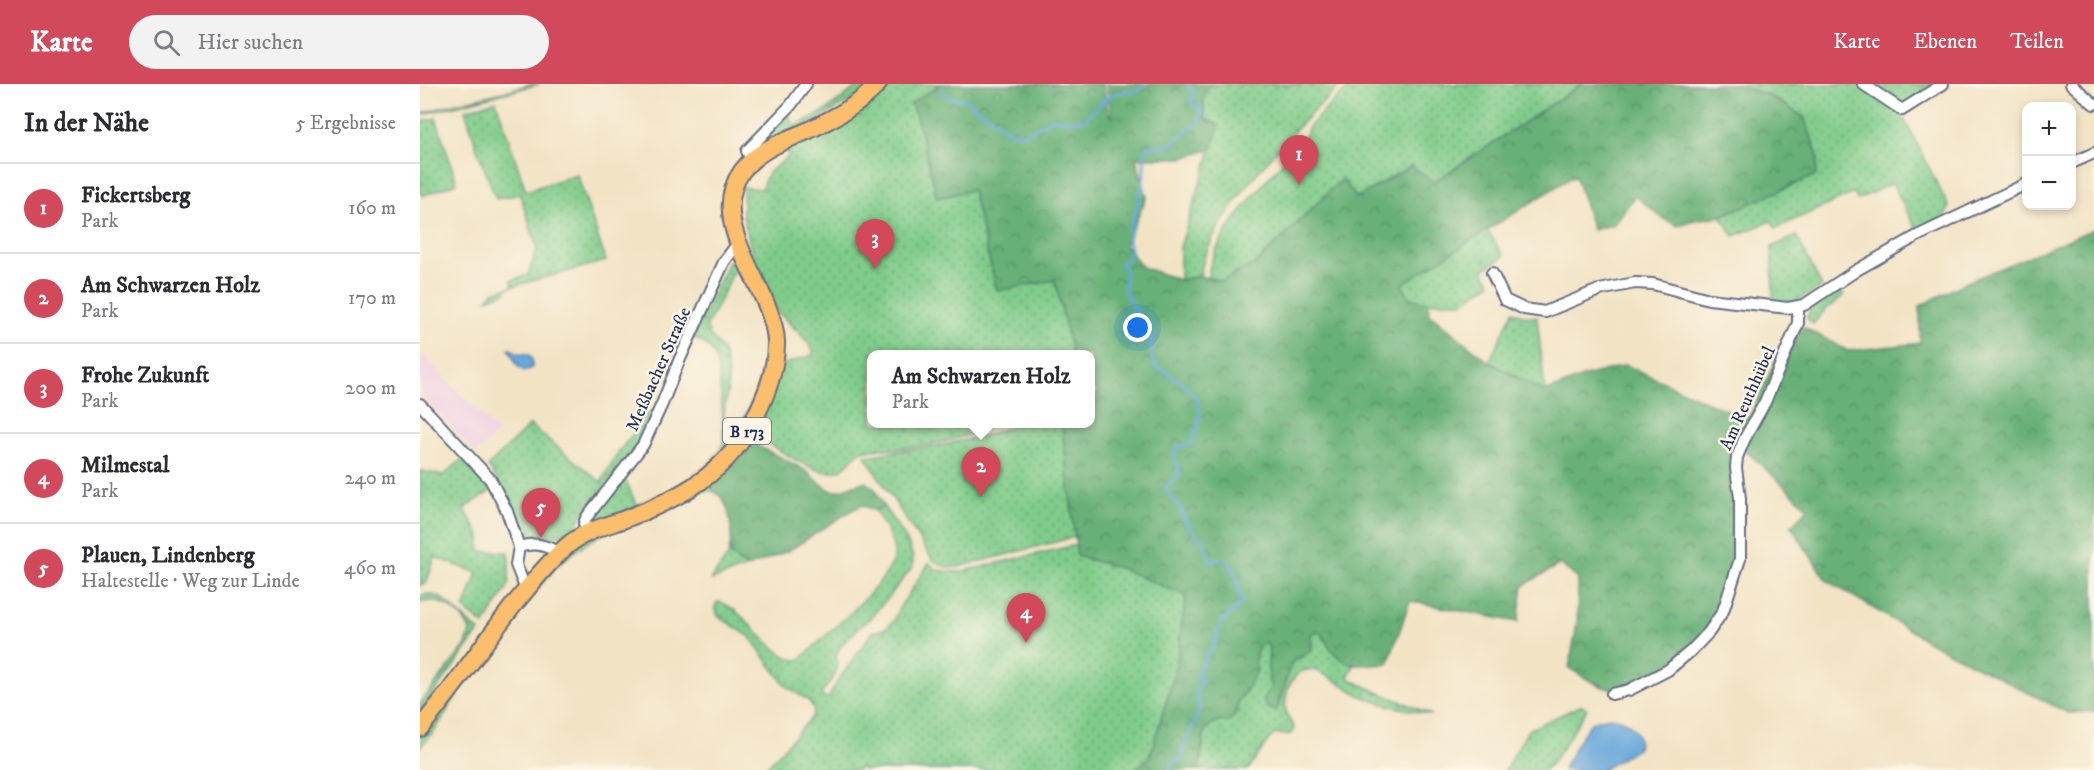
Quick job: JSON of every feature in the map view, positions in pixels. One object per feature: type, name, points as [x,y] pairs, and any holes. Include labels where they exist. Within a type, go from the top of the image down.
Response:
[{"type":"main road","name":"B 173","points":[[420,728],[526,591],[559,553],[586,533],[660,505],[701,482],[733,451],[754,418],[772,376],[776,356],[776,340],[770,311],[738,243],[731,217],[732,195],[738,178],[751,161],[782,142],[831,119],[859,102],[879,84]]},
{"type":"street","points":[[751,161],[747,151],[791,105],[806,84]]},
{"type":"street","points":[[1863,84],[1902,110],[1943,84]]},
{"type":"street","points":[[2071,84],[2094,104]]},
{"type":"street","points":[[2076,161],[2094,153]]},
{"type":"street","points":[[1492,273],[1505,300],[1524,309],[1545,312],[1599,290],[1635,283],[1653,284],[1709,299],[1788,308],[1798,307],[1917,236],[2022,186]]},
{"type":"street","name":"Meßbacher Straße","points":[[586,533],[584,525],[586,518],[643,445],[724,262],[738,243]]},
{"type":"street","name":"Am Reuthhübel","points":[[1612,694],[1629,690],[1668,670],[1709,632],[1723,611],[1740,559],[1737,457],[1766,402],[1798,323],[1798,307]]},
{"type":"street","points":[[420,404],[490,479],[507,511],[519,547],[516,565],[526,591]]},
{"type":"street","points":[[519,547],[540,544],[559,553]]},
{"type":"shaded area","points":[[420,353],[498,432],[476,454],[420,394]]},
{"type":"green space","points":[[530,84],[540,84],[420,115],[447,106]]},
{"type":"green space","points":[[808,84],[811,84],[788,115],[795,126],[827,110],[860,84],[873,84],[817,120],[756,146]]},
{"type":"green space","points":[[888,84],[940,84],[911,104],[919,125],[937,198],[972,189],[997,290],[1055,280],[1071,350],[867,350],[867,428],[985,428],[945,441],[907,448],[863,451],[841,470],[829,472],[803,464],[760,438],[755,425],[781,365],[810,356],[814,352],[804,338],[776,310],[753,258],[743,216],[743,187],[761,189],[768,173],[789,156],[786,150],[853,110]]},
{"type":"green space","points":[[940,84],[1103,84],[1108,111],[1112,117],[1106,84],[1211,84],[1204,96],[1205,119],[1219,125],[1212,149],[1183,158],[1136,158],[1147,197],[1125,245],[1142,267],[1180,280],[1200,276],[1222,281],[1258,262],[1342,179],[1357,198],[1411,166],[1434,182],[1582,84],[1729,84],[1768,95],[1804,117],[1818,156],[1816,175],[1721,216],[1694,220],[1678,226],[1664,219],[1635,196],[1614,224],[1593,230],[1575,175],[1402,284],[1410,299],[1429,302],[1430,314],[1489,362],[1545,392],[1585,376],[1626,365],[1716,406],[1749,417],[1794,322],[1848,351],[1920,343],[1920,306],[1967,282],[2094,229],[2094,712],[2068,713],[1931,643],[1826,580],[1791,526],[1808,508],[1745,450],[1736,453],[1738,546],[1727,595],[1715,617],[1693,642],[1649,678],[1623,689],[1608,689],[1569,668],[1577,624],[1578,579],[1560,564],[1523,586],[1518,622],[1410,601],[1388,664],[1360,665],[1347,662],[1334,653],[1317,630],[1311,635],[1312,650],[1291,663],[1275,711],[1266,707],[1264,700],[1270,687],[1269,647],[1265,642],[1257,652],[1255,662],[1257,671],[1238,702],[1236,714],[1229,721],[1215,722],[1205,729],[1199,770],[1135,770],[1150,756],[1176,669],[1186,596],[1120,568],[1077,556],[1062,428],[1095,428],[1097,391],[1095,389],[1095,350],[1071,350],[1055,280],[997,291],[972,190],[937,198],[919,125],[911,104]]},
{"type":"green space","points":[[1211,84],[1343,84],[1303,122],[1237,199],[1219,226],[1207,252],[1200,276],[1180,280],[1180,247],[1219,125],[1205,119],[1204,96]]},
{"type":"green space","points":[[1353,84],[1582,84],[1434,182],[1411,166],[1357,198],[1342,179],[1258,262],[1222,281],[1208,277],[1212,260],[1231,224],[1300,142],[1310,126]]},
{"type":"green space","points":[[1729,84],[1937,84],[1902,114],[1949,207],[1945,217],[1917,231],[1892,183],[1857,200],[1854,193],[1776,228],[1771,221],[1734,236],[1721,216],[1816,175],[1818,156],[1804,117],[1768,95]]},
{"type":"green space","points":[[496,101],[526,191],[577,174],[606,261],[513,286],[511,280],[528,275],[537,248],[520,194],[496,199],[465,110]]},
{"type":"green space","points":[[436,118],[457,183],[422,196],[420,192],[420,122]]},
{"type":"green space","points":[[1487,230],[1504,256],[1483,270],[1491,283],[1463,302],[1429,302],[1410,299],[1401,284]]},
{"type":"green space","points":[[1797,236],[1822,287],[1795,302],[1773,302],[1772,247]]},
{"type":"green space","points":[[740,261],[763,308],[771,338],[765,379],[739,433],[716,462],[667,496],[590,523],[592,514],[626,470],[630,471],[625,480],[637,505],[685,482],[708,464],[722,446],[723,415],[716,361],[708,346],[693,338],[728,262]],"holes":[[[736,268],[761,320],[766,351],[759,385],[750,405],[738,427],[733,433],[729,433],[724,420],[728,384],[726,363],[723,352],[710,336],[707,326]]]},
{"type":"green space","points":[[513,286],[505,289],[506,292],[487,299],[493,292]]},
{"type":"green space","points":[[1838,289],[1844,295],[1824,311],[1813,324],[1807,318],[1809,312]]},
{"type":"green space","points":[[1513,311],[1525,316],[1537,317],[1545,392],[1489,362]]},
{"type":"green space","points":[[646,411],[654,414],[641,443],[584,511],[576,528],[553,536],[524,536],[518,527],[507,495],[488,466],[530,425],[601,482],[619,451],[641,424]]},
{"type":"green space","points":[[1007,428],[1062,428],[1075,537],[958,567],[947,567],[932,559],[865,456],[948,444]]},
{"type":"green space","points":[[749,443],[798,466],[831,490],[841,490],[865,482],[875,489],[884,507],[875,511],[862,505],[788,551],[748,567],[739,563],[729,552],[730,518],[724,502],[713,491],[711,483]]},
{"type":"green space","points":[[465,457],[479,472],[491,491],[464,508],[480,536],[480,551],[509,552],[509,585],[484,625],[464,609],[477,573],[435,557],[426,584],[420,586],[420,471],[444,475]]},
{"type":"green space","points":[[711,483],[713,491],[704,491],[691,496],[607,532],[585,544],[555,568],[516,618],[504,629],[434,732],[420,747],[420,735],[492,639],[576,544]]},
{"type":"green space","points":[[884,507],[908,543],[913,566],[877,611],[839,649],[836,655],[837,671],[821,693],[824,698],[829,697],[872,633],[886,628],[894,621],[898,610],[929,563],[937,570],[959,572],[1076,545],[1077,556],[1120,568],[1186,596],[1176,669],[1150,756],[1135,770],[863,770],[861,767],[858,770],[764,770],[812,717],[814,710],[810,702],[786,686],[749,636],[718,616],[715,607],[717,602],[737,612],[781,653],[791,659],[801,659],[856,608],[892,564],[894,553],[892,542],[875,511]]},
{"type":"green space","points":[[729,552],[739,563],[748,567],[712,580],[728,556]]},
{"type":"green space","points":[[428,594],[440,597],[479,631],[420,713],[420,704],[466,645],[470,631],[462,618],[450,607],[435,601],[420,603],[420,596]]},
{"type":"green space","points":[[1317,630],[1325,636],[1334,652],[1354,666],[1349,674],[1350,679],[1432,715],[1361,696],[1324,674],[1307,670],[1295,676],[1287,693],[1286,711],[1294,727],[1293,732],[1288,735],[1275,734],[1270,738],[1248,770],[1199,770],[1205,729],[1215,722],[1229,720],[1236,714],[1238,702],[1247,690],[1257,649],[1265,642],[1269,647],[1270,687],[1284,683],[1291,663],[1312,650],[1311,634]]},
{"type":"green space","points":[[1582,705],[1587,709],[1555,759],[1545,770],[1505,770],[1528,730]]},
{"type":"water","points":[[510,348],[517,353],[528,354],[532,359],[532,368],[525,371],[519,367]]},
{"type":"water","points":[[1610,717],[1632,726],[1638,736],[1638,748],[1602,770],[1563,770],[1591,723]]},
{"type":"waterway","points":[[941,89],[943,94],[950,98],[966,100],[1008,130],[1022,135],[1055,118],[1067,121],[1085,120],[1107,98],[1120,93],[1137,92],[1144,84]]},
{"type":"waterway","points":[[1170,770],[1171,765],[1182,757],[1182,750],[1200,710],[1195,690],[1202,684],[1198,670],[1212,648],[1222,622],[1242,602],[1229,563],[1224,559],[1211,561],[1202,541],[1189,527],[1178,505],[1166,490],[1167,486],[1180,474],[1174,456],[1175,450],[1179,446],[1191,444],[1196,433],[1200,414],[1199,406],[1184,384],[1155,365],[1152,337],[1129,323],[1128,320],[1137,313],[1137,310],[1126,292],[1124,281],[1126,271],[1121,264],[1131,254],[1128,239],[1143,184],[1145,149],[1171,145],[1179,136],[1195,126],[1202,116],[1199,107],[1191,103],[1194,94],[1187,84]]},
{"type":"place","name":"Fickertsberg","points":[[1299,185]]},
{"type":"place","name":"Frohe Zukunft","points":[[875,269]]},
{"type":"place","name":"Am Schwarzen Holz","points":[[981,497]]},
{"type":"place","name":"Plauen, Lindenberg","points":[[541,538]]},
{"type":"place","name":"Milmestal","points":[[1026,643]]}]
